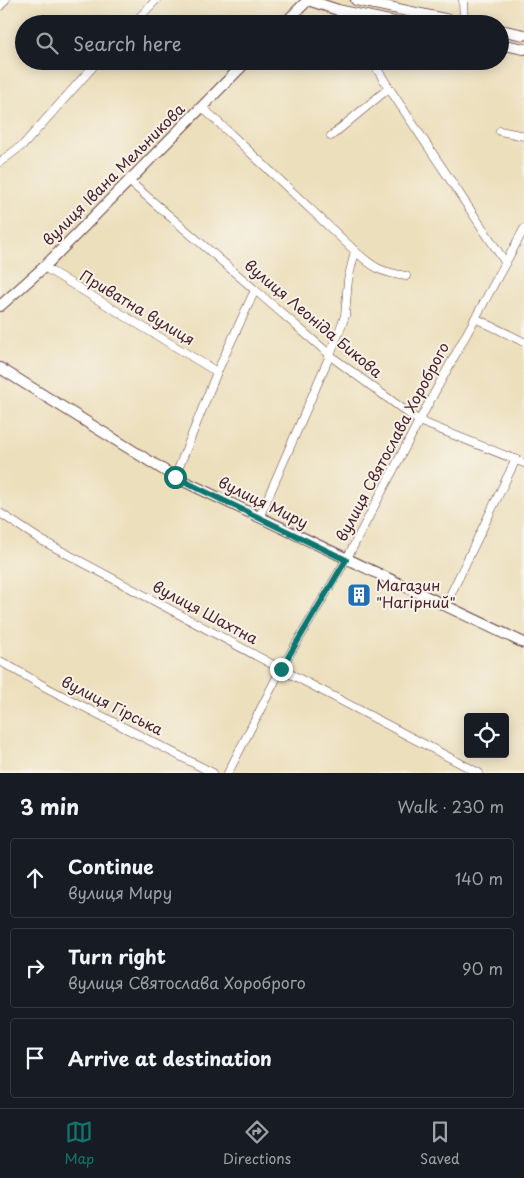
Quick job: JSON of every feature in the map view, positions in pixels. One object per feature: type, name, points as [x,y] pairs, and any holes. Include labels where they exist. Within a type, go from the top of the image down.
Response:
[{"type":"street","points":[[0,6],[5,0]]},
{"type":"street","points":[[142,15],[156,0]]},
{"type":"street","points":[[293,15],[308,0],[338,10],[362,15]]},
{"type":"street","points":[[332,0],[341,15]]},
{"type":"street","points":[[356,0],[396,4],[437,15]]},
{"type":"street","points":[[463,0],[465,15]]},
{"type":"street","points":[[509,32],[524,35]]},
{"type":"street","points":[[509,46],[524,48]]},
{"type":"street","points":[[0,162],[24,144],[90,70]]},
{"type":"street","name":"вулиця Івана Мельникова","points":[[0,306],[44,267],[238,70]]},
{"type":"street","points":[[378,70],[505,262]]},
{"type":"street","points":[[331,136],[389,88]]},
{"type":"street","points":[[202,106],[376,269],[406,276]]},
{"type":"street","points":[[500,131],[524,136]]},
{"type":"street","name":"вулиця Леоніда Бикова","points":[[129,181],[330,355],[419,421],[524,463]]},
{"type":"street","name":"вулиця Святослава Хороброго","points":[[228,773],[281,669],[346,560],[419,421],[524,229]]},
{"type":"street","points":[[259,518],[345,316],[348,280],[355,251]]},
{"type":"street","name":"Приватна вулиця","points":[[44,267],[217,372]]},
{"type":"street","points":[[175,477],[217,372],[255,290]]},
{"type":"street","points":[[475,318],[524,342]]},
{"type":"street","name":"вулиця Миру","points":[[0,368],[175,477],[346,560],[524,643]]},
{"type":"street","points":[[444,606],[516,459]]},
{"type":"street","name":"вулиця Шахтна","points":[[0,513],[41,540],[479,773]]},
{"type":"street","name":"вулиця Гірська","points":[[0,661],[49,689],[213,773]]},
{"type":"place","name":"Магазин \"Нагірний\"","points":[[359,595]]},
{"type":"route","points":[[175,477],[346,560],[281,669]]}]
